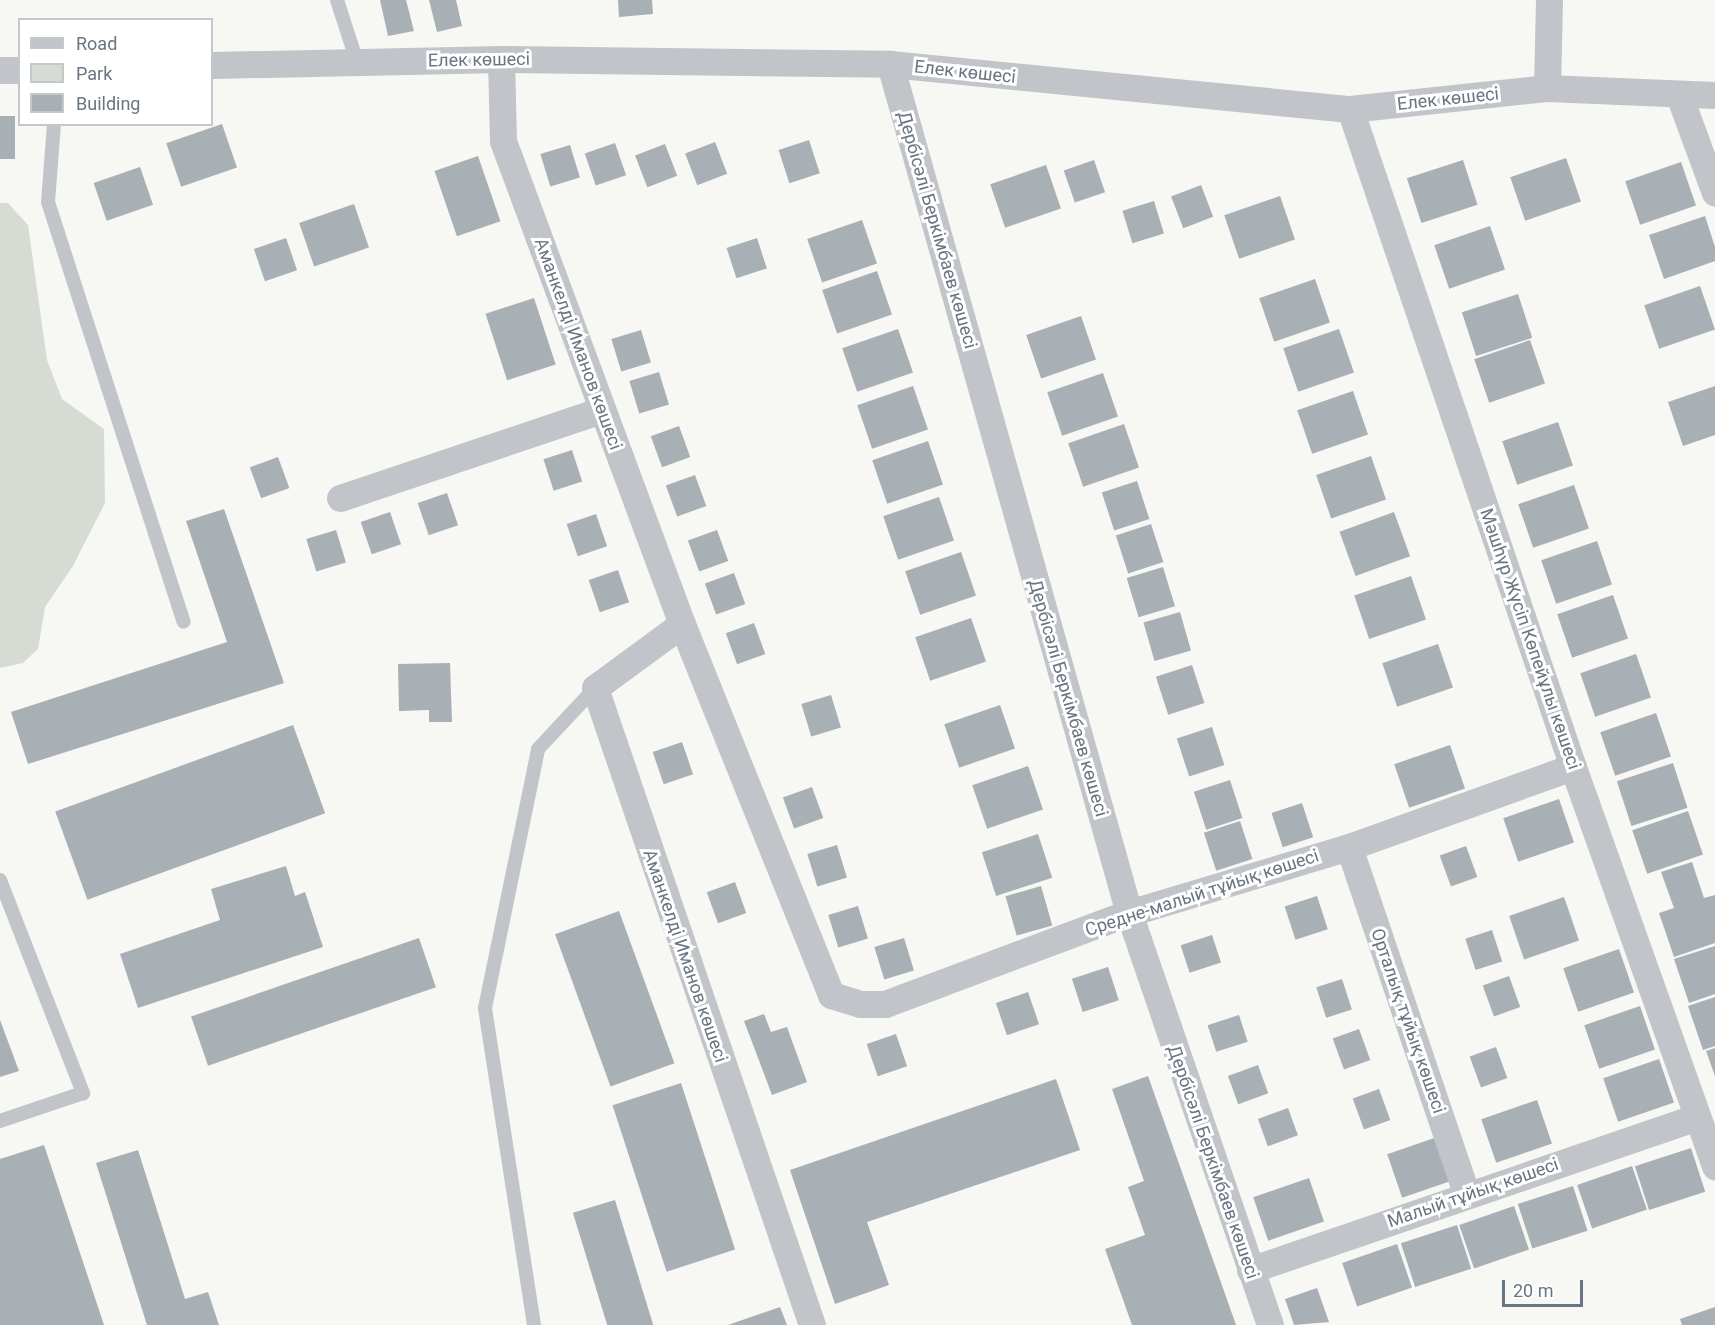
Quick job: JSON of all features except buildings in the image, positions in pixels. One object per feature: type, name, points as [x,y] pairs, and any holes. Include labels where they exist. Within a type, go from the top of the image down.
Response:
[{"type":"street","points":[[1547,88],[1549,0]]},
{"type":"street","name":"Елек көшесі","points":[[213,65],[501,59],[890,64],[1350,109],[1547,88],[1715,95]]},
{"type":"street","name":"Аманкелді Иманов көшесі","points":[[501,59],[503,141],[682,624],[831,995]]},
{"type":"street","name":"Дербісәлі Беркімбаев көшесі","points":[[890,64],[1129,914],[1270,1325]]},
{"type":"street","points":[[0,70],[18,70]]},
{"type":"street","points":[[1679,94],[1715,193]]},
{"type":"street","name":"Мәшһүр Жүсіп Көпейұлы көшесі","points":[[1350,109],[1573,767],[1715,1166]]},
{"type":"street","points":[[340,498],[602,410]]},
{"type":"street","points":[[595,688],[682,624]]},
{"type":"street","name":"Аманкелді Иманов көшесі","points":[[595,688],[812,1325]]},
{"type":"street","name":"Средне-малый тұйық көшесі","points":[[831,995],[860,1004],[885,1004],[1129,914],[1349,847],[1573,767]]},
{"type":"street","name":"Орталық тұйық көшесі","points":[[1349,847],[1467,1196]]},
{"type":"street","name":"Малый тұйық көшесі","points":[[1250,1270],[1697,1117]]},
{"type":"lane","points":[[337,0],[357,62]]},
{"type":"lane","points":[[54,126],[48,202],[184,622]]},
{"type":"lane","points":[[534,1325],[485,1008],[538,749],[595,688]]},
{"type":"lane","points":[[0,880],[82,1092],[0,1121]]},
{"type":"green space","points":[[0,203],[8,203],[28,225],[47,360],[62,399],[104,429],[105,503],[73,566],[45,607],[38,649],[23,663],[0,668]]}]
